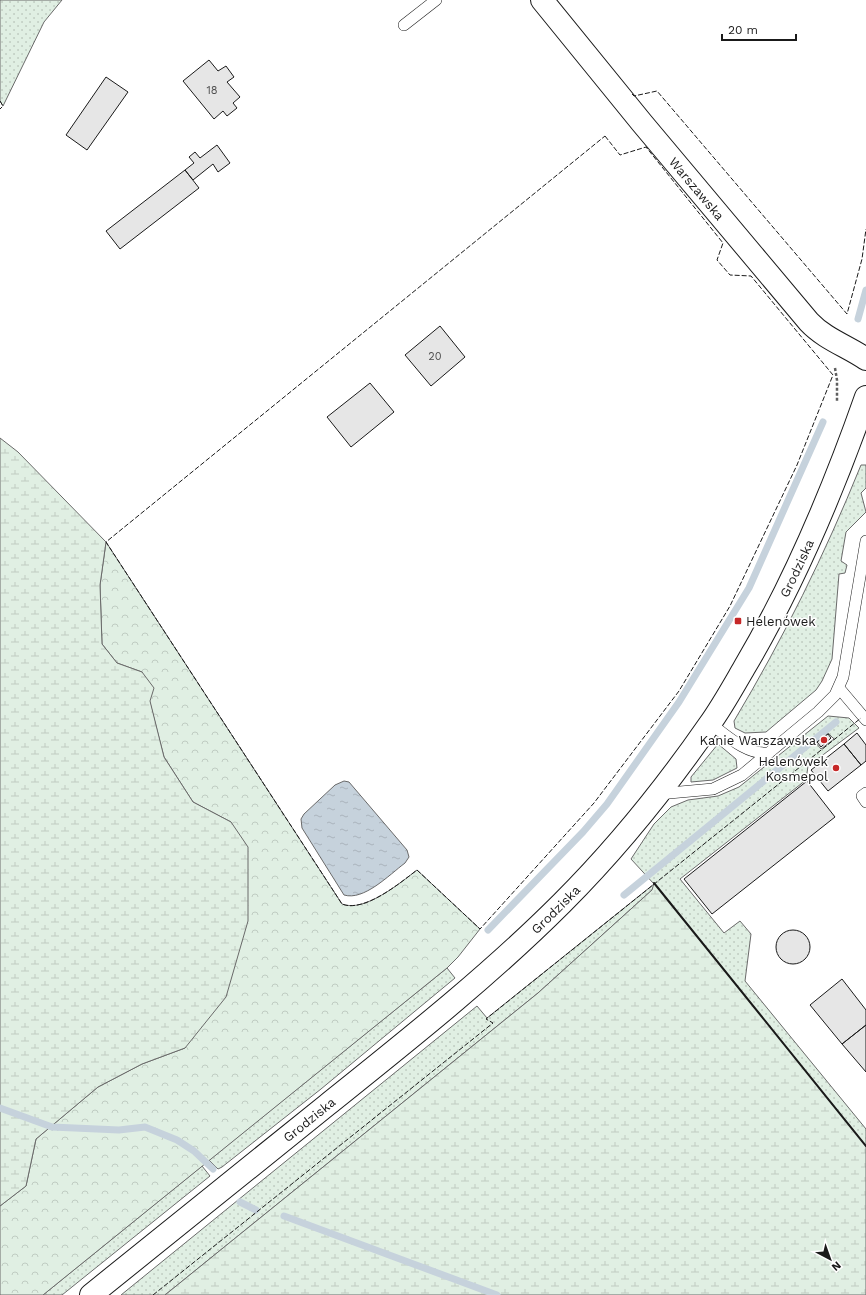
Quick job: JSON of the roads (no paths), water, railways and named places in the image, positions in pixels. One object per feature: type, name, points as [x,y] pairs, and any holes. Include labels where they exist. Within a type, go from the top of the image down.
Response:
[{"type":"main road","name":"Warszawska","points":[[542,0],[647,129],[809,322],[824,335],[854,350],[866,359]]},
{"type":"main road","name":"Grodziska","points":[[91,1295],[355,1083],[488,972],[581,883],[658,794],[711,724],[761,639],[792,580],[815,532],[866,397]]},
{"type":"lane","points":[[404,25],[436,0]]},
{"type":"lane","points":[[658,794],[713,789],[742,775],[818,712],[835,695],[843,677],[866,540]]},
{"type":"lane","points":[[839,688],[866,720]]},
{"type":"lane","points":[[711,724],[749,749],[764,753],[769,752]]},
{"type":"lane","points":[[866,793],[862,796],[866,802]]},
{"type":"water","points":[[344,781],[349,782],[407,850],[409,857],[405,863],[376,886],[368,891],[352,896],[344,895],[302,828],[301,819],[304,814],[335,785]]},
{"type":"waterway","points":[[858,319],[866,290]]},
{"type":"waterway","points":[[488,930],[583,832],[607,804],[679,702],[749,588],[823,422]]},
{"type":"waterway","points":[[624,895],[836,722]]},
{"type":"waterway","points":[[0,1108],[52,1127],[119,1130],[145,1127],[177,1140],[194,1151],[213,1169]]},
{"type":"waterway","points":[[240,1202],[256,1210]]},
{"type":"waterway","points":[[284,1216],[497,1295]]},
{"type":"place","name":"Helenówek","points":[[738,621]]},
{"type":"place","name":"Kanie Warszawska","points":[[824,740]]},
{"type":"place","name":"Helenówek Kosmepol","points":[[836,768]]}]
